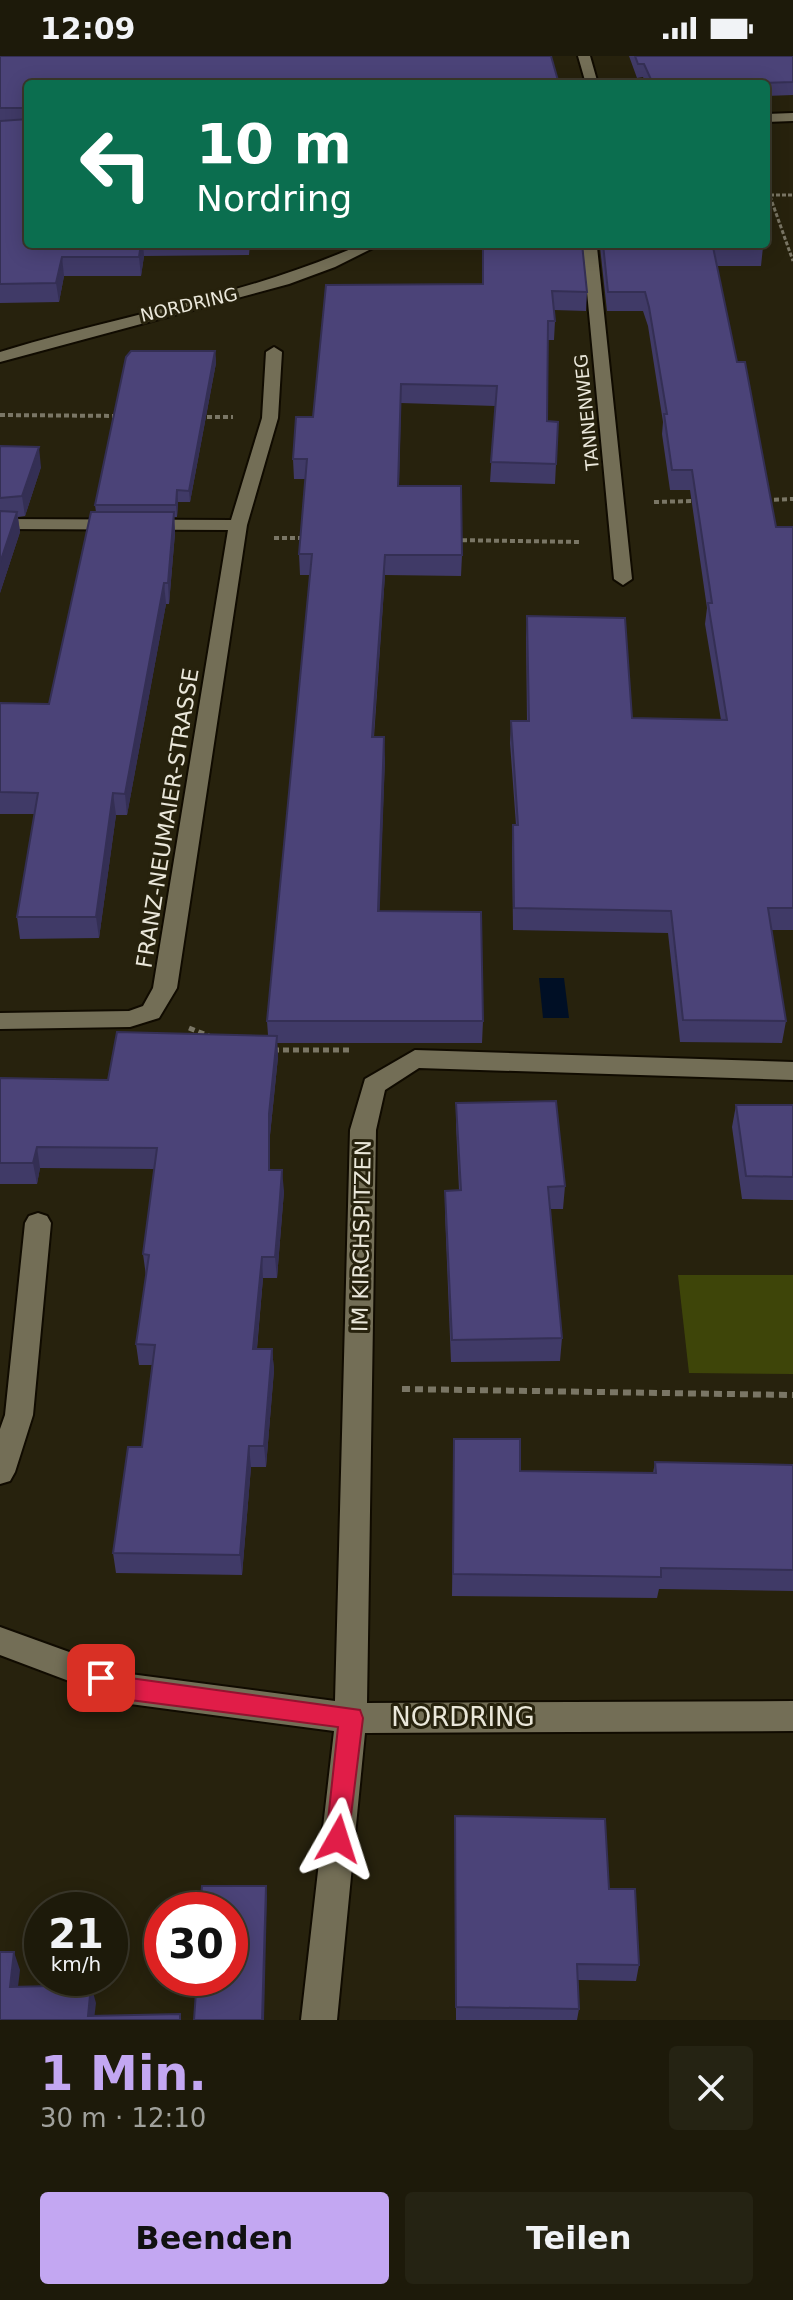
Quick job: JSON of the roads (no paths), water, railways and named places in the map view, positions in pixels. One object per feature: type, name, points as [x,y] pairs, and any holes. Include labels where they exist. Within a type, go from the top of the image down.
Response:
[{"type":"street","points":[[584,56],[591,80]]},
{"type":"street","points":[[770,118],[793,117]]},
{"type":"street","name":"NORDRING","points":[[0,357],[108,324],[290,281],[365,248]]},
{"type":"street","name":"TANNENWEG","points":[[590,248],[623,579]]},
{"type":"street","name":"FRANZ-NEUMAIER-STRASSE","points":[[0,1021],[130,1019],[151,1012],[165,988],[238,525],[270,418],[274,352]]},
{"type":"street","points":[[0,524],[238,525]]},
{"type":"street","name":"IM KIRCHSPITZEN","points":[[319,2020],[351,1718],[363,1130],[374,1085],[415,1059],[793,1071]]},
{"type":"street","points":[[0,1472],[19,1415],[38,1223]]},
{"type":"street","name":"NORDRING","points":[[0,1641],[130,1689],[351,1718],[793,1716]]},
{"type":"water","points":[[539,978],[564,978],[569,1018],[543,1018]]}]
